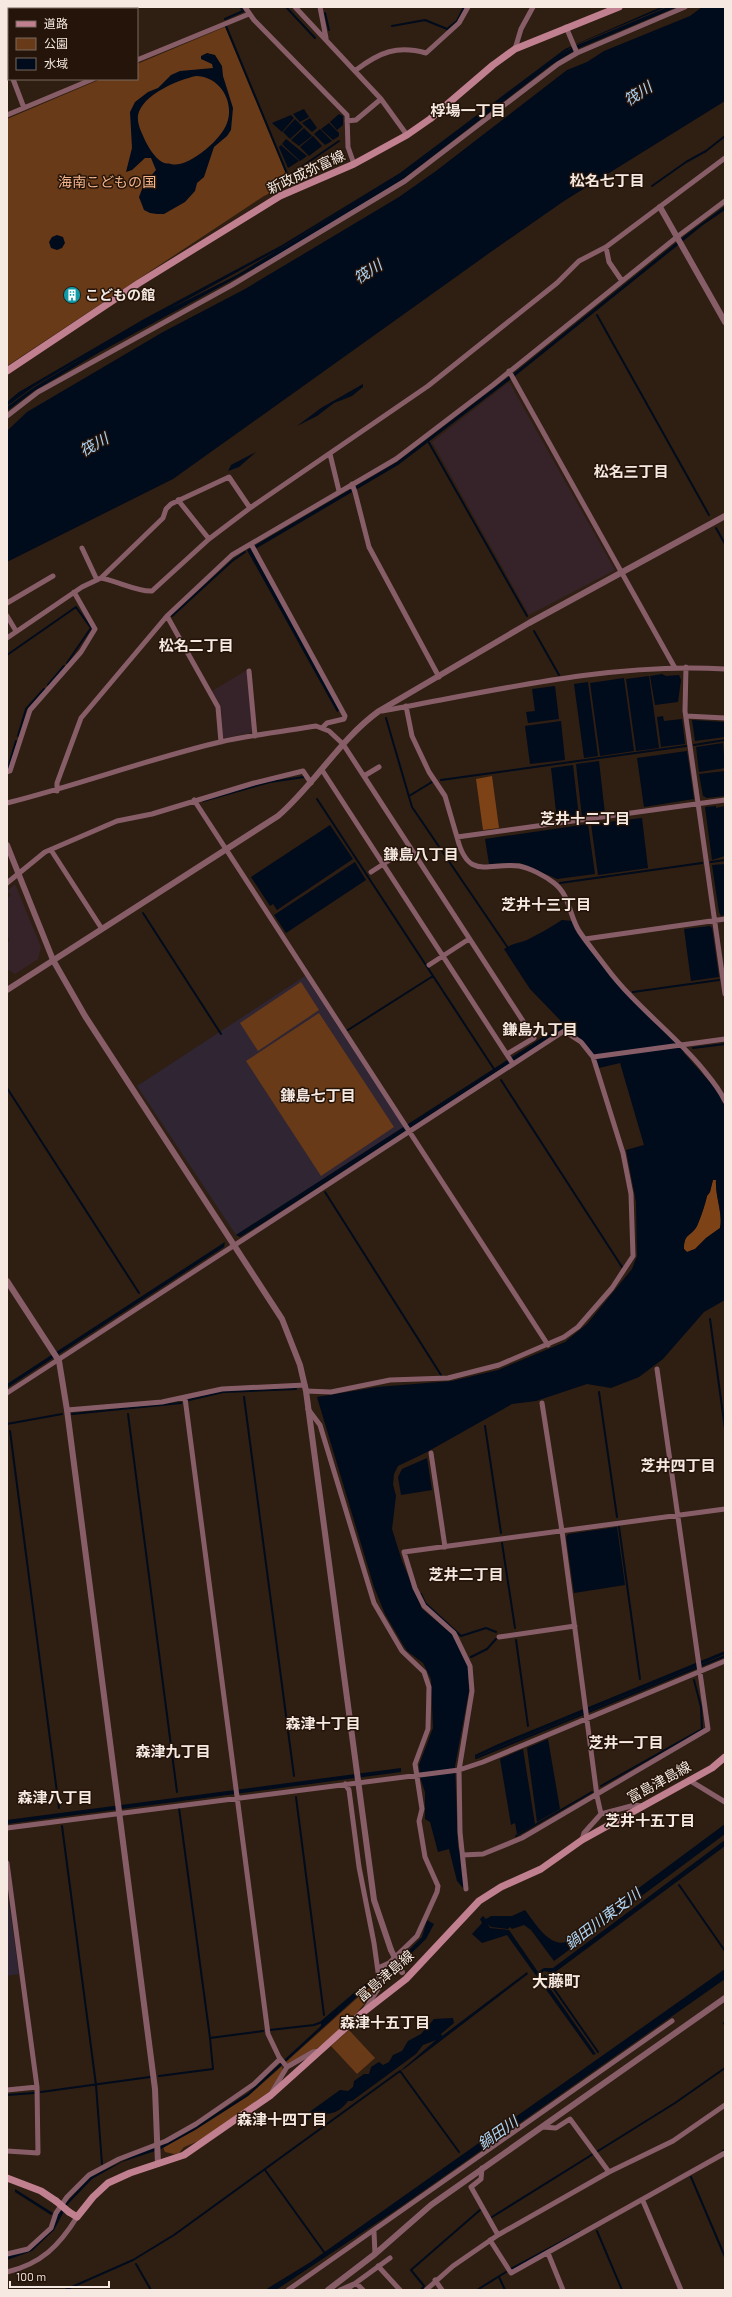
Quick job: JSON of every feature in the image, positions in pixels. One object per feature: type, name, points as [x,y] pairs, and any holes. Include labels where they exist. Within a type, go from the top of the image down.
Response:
[{"type":"main road","name":"新政成弥富線","points":[[7,371],[139,283],[262,207],[302,185],[354,164],[407,135],[430,119],[493,66],[516,49],[566,27],[619,7]]},
{"type":"main road","name":"富島津島線","points":[[77,2217],[93,2197],[108,2183],[184,2155],[271,2095],[361,2014],[406,1979],[479,1901],[501,1887],[551,1863],[582,1840],[712,1768],[725,1757]]},
{"type":"main road","points":[[7,2178],[41,2191],[77,2217]]},
{"type":"street","points":[[245,7],[249,14],[347,115],[348,147],[354,164]]},
{"type":"street","points":[[295,7],[356,70],[381,99],[407,135]]},
{"type":"street","points":[[320,7],[326,39]]},
{"type":"street","points":[[356,70],[373,57],[389,51],[409,48],[426,53],[459,23],[468,7]]},
{"type":"street","points":[[516,49],[521,29],[533,7]]},
{"type":"street","points":[[7,416],[38,392],[232,285],[405,181],[558,64],[577,52],[685,7]]},
{"type":"street","points":[[138,60],[249,14]]},
{"type":"street","points":[[566,27],[577,52]]},
{"type":"street","points":[[13,80],[24,108]]},
{"type":"street","points":[[7,115],[91,80]]},
{"type":"street","points":[[347,121],[356,120],[381,99]]},
{"type":"street","points":[[99,579],[120,582],[143,591],[152,590],[209,539],[250,508],[428,386],[557,283],[580,261],[606,247],[725,158]]},
{"type":"street","points":[[57,791],[57,783],[78,723],[167,616],[232,555],[252,547],[339,491],[396,459],[511,374],[622,281],[679,240],[725,202]]},
{"type":"street","points":[[660,207],[725,322]]},
{"type":"street","points":[[606,247],[609,262],[622,281]]},
{"type":"street","points":[[511,374],[675,668]]},
{"type":"street","points":[[330,454],[339,491]]},
{"type":"street","points":[[7,638],[74,592],[99,579],[164,518],[166,509],[178,500],[229,477],[250,508]]},
{"type":"street","points":[[352,485],[369,547],[439,677]]},
{"type":"street","points":[[178,500],[209,539]]},
{"type":"street","points":[[7,990],[278,816],[311,783],[360,725],[379,711],[621,572],[725,516]]},
{"type":"street","points":[[252,547],[345,716],[344,719],[327,723],[323,727]]},
{"type":"street","points":[[82,548],[99,579]]},
{"type":"street","points":[[7,603],[53,576]]},
{"type":"street","points":[[7,772],[10,771],[30,710],[81,652],[95,629],[74,592]]},
{"type":"street","points":[[7,616],[16,632]]},
{"type":"street","points":[[167,616],[218,707],[221,742]]},
{"type":"street","points":[[379,711],[552,680],[686,667],[725,669]]},
{"type":"street","points":[[686,667],[686,716],[725,994]]},
{"type":"street","points":[[249,671],[255,736]]},
{"type":"street","points":[[406,706],[412,736],[429,772],[445,796],[464,855],[476,866],[482,868],[520,866],[555,884],[566,896],[575,921],[620,985],[683,1046],[716,1083],[725,1101]]},
{"type":"street","points":[[686,716],[725,718]]},
{"type":"street","points":[[7,804],[57,791],[130,767],[221,742],[316,726],[323,727],[343,744],[534,1038],[508,1056]]},
{"type":"street","points":[[364,776],[379,767]]},
{"type":"street","points":[[322,770],[513,1064]]},
{"type":"street","points":[[7,883],[38,857],[117,821],[152,814],[194,800],[304,771],[311,783]]},
{"type":"street","points":[[194,800],[548,1345]]},
{"type":"street","points":[[457,837],[725,800]]},
{"type":"street","points":[[7,845],[53,960],[89,1022],[282,1320],[300,1365],[308,1409],[355,1772],[374,1900],[391,1950],[406,1979]]},
{"type":"street","points":[[371,872],[410,847]]},
{"type":"street","points":[[51,850],[102,929]]},
{"type":"street","points":[[586,938],[725,919]]},
{"type":"street","points":[[429,965],[470,939]]},
{"type":"street","points":[[7,1393],[564,1031],[581,1042],[594,1057],[619,1139],[631,1194],[633,1256],[612,1288],[582,1322],[564,1337],[499,1365],[448,1378],[390,1380],[331,1392],[305,1388],[222,1389],[185,1398],[68,1410]]},
{"type":"street","points":[[594,1057],[683,1046],[725,1039]]},
{"type":"street","points":[[7,1281],[58,1360],[68,1410],[156,2089],[158,2164]]},
{"type":"street","points":[[463,1855],[483,1854],[522,1838],[597,1796],[708,1729],[657,1369]]},
{"type":"street","points":[[185,1398],[268,2034],[284,2063]]},
{"type":"street","points":[[542,1403],[562,1531],[597,1796],[601,1814]]},
{"type":"street","points":[[308,1409],[320,1425],[374,1603],[402,1652],[420,1668],[426,1678],[429,1693],[428,1729],[415,1764],[415,1774],[420,1786],[422,1809],[419,1821],[425,1857],[438,1886],[437,1892],[417,1936],[389,1963],[378,1968]]},
{"type":"street","points":[[431,1453],[445,1547]]},
{"type":"street","points":[[466,1889],[460,1832],[459,1770],[472,1691],[470,1666],[454,1633],[424,1606],[415,1588],[404,1552],[725,1508]]},
{"type":"street","points":[[499,1637],[575,1626]]},
{"type":"street","points":[[7,1828],[236,1794],[345,1784],[357,1781],[459,1770],[483,1762],[587,1720],[725,1661]]},
{"type":"street","points":[[689,1780],[725,1802]]},
{"type":"street","points":[[345,1784],[349,1790],[359,1867],[378,1968],[379,1982],[378,1990],[363,2009],[361,2014]]},
{"type":"street","points":[[582,1840],[584,1833],[601,1814],[635,1805],[641,1806]]},
{"type":"street","points":[[7,1863],[37,2087],[38,2153],[7,2151]]},
{"type":"street","points":[[328,2290],[375,2254],[431,2205],[725,1998]]},
{"type":"street","points":[[288,2290],[374,2232],[672,2021]]},
{"type":"street","points":[[7,2254],[28,2249],[51,2228],[53,2218],[67,2197],[89,2175],[113,2162],[157,2144],[196,2124],[223,2107],[284,2063],[320,2051]]},
{"type":"street","points":[[271,2095],[284,2063]]},
{"type":"street","points":[[7,2090],[37,2087]]},
{"type":"street","points":[[426,2290],[435,2280],[498,2235],[609,2172],[673,2141],[725,2105]]},
{"type":"street","points":[[541,2127],[556,2128],[570,2119],[609,2172]]},
{"type":"street","points":[[490,2240],[511,2273],[643,2201],[725,2154]]},
{"type":"street","points":[[482,2168],[481,2179],[471,2187],[498,2235]]},
{"type":"street","points":[[643,2201],[680,2290]]},
{"type":"street","points":[[7,2272],[27,2267],[45,2255],[67,2233],[77,2217]]},
{"type":"street","points":[[374,2232],[375,2254]]},
{"type":"street","points":[[548,2253],[564,2290]]},
{"type":"street","points":[[346,2290],[390,2258]]},
{"type":"street","points":[[378,2266],[400,2290]]},
{"type":"street","points":[[435,2280],[442,2290]]},
{"type":"street","points":[[340,2290],[356,2283]]},
{"type":"street","points":[[356,2283],[363,2290]]},
{"type":"shaded area","points":[[509,382],[615,570],[529,615],[432,442]]},
{"type":"shaded area","points":[[247,670],[252,731],[250,733],[225,738],[223,737],[221,706],[212,691]]},
{"type":"shaded area","points":[[492,776],[499,828],[483,830],[476,779]]},
{"type":"shaded area","points":[[15,884],[41,947],[38,959],[15,974],[7,969],[7,944],[10,940],[7,935],[7,899],[11,895],[7,891]]},
{"type":"shaded area","points":[[305,976],[404,1127],[236,1235],[137,1086]]},
{"type":"shaded area","points":[[713,1179],[716,1180],[721,1222],[720,1228],[706,1238],[695,1249],[687,1252],[684,1249],[686,1237],[697,1226],[707,1196],[710,1192]]},
{"type":"shaded area","points":[[7,1889],[19,1974],[7,1976]]},
{"type":"green space","name":"海南こどもの国","points":[[225,27],[290,183],[264,196],[7,366],[7,119],[99,80],[138,80],[138,64]]},
{"type":"green space","points":[[301,982],[319,1010],[258,1051],[240,1023]]},
{"type":"green space","points":[[319,1013],[394,1127],[321,1176],[246,1061]]},
{"type":"green space","points":[[374,1983],[376,1984],[376,1987],[373,1994],[331,2038],[321,2046],[299,2059],[288,2064],[286,2062]]},
{"type":"green space","points":[[349,2030],[375,2058],[357,2074],[331,2046]]},
{"type":"green space","points":[[282,2066],[283,2071],[269,2092],[201,2140],[184,2147],[179,2153],[174,2154],[165,2152],[163,2147],[195,2130],[248,2096]]},
{"type":"water","points":[[661,7],[666,7],[575,45],[559,55],[575,46],[668,7],[677,7],[577,49],[551,65],[403,179],[284,252],[100,352],[34,391],[7,411],[7,407],[33,388],[91,353],[33,387],[7,406],[7,402],[19,392],[144,319],[282,245],[400,173],[565,49]],"holes":[[[278,250],[237,275],[168,310]]]},
{"type":"water","name":"筏川","points":[[702,7],[725,7],[725,101],[564,201],[173,479],[7,562],[7,431],[27,412],[163,332],[245,289],[399,197],[436,171],[567,70],[587,62],[604,51],[690,16]]},
{"type":"water","points":[[207,53],[215,55],[222,66],[223,76],[233,108],[231,130],[227,136],[214,147],[204,177],[197,183],[195,191],[185,202],[164,214],[150,213],[144,210],[139,197],[144,184],[156,170],[151,158],[145,158],[132,170],[126,172],[132,148],[130,112],[135,102],[148,92],[158,88],[171,75],[180,71],[213,68],[212,64],[201,59],[201,56]],"holes":[[[196,76],[212,80],[218,85],[227,98],[229,106],[227,123],[218,138],[194,158],[177,164],[163,163],[152,152],[141,130],[138,118],[141,107],[154,94],[162,89]]]},
{"type":"water","points":[[304,109],[309,117],[300,122],[293,114]]},
{"type":"water","points":[[339,114],[343,116],[343,125],[337,130],[330,122]]},
{"type":"water","points":[[291,115],[294,118],[282,132],[272,123]]},
{"type":"water","points":[[310,118],[317,128],[312,132],[302,123]]},
{"type":"water","points":[[295,119],[303,127],[290,139],[283,132]]},
{"type":"water","points":[[329,123],[339,133],[339,136],[333,140],[321,129]]},
{"type":"water","points":[[304,128],[312,136],[299,146],[291,140]]},
{"type":"water","points":[[320,129],[332,141],[325,145],[314,134]]},
{"type":"water","points":[[313,136],[322,146],[309,156],[300,147]]},
{"type":"water","points":[[286,139],[307,156],[300,161],[282,144]]},
{"type":"water","points":[[281,145],[299,161],[288,168],[279,147]]},
{"type":"water","points":[[725,206],[725,210],[703,225],[515,376],[398,465],[252,551],[340,710],[337,712],[247,550],[397,462],[519,369],[687,234]]},
{"type":"water","points":[[57,235],[63,237],[65,243],[62,248],[57,250],[51,248],[49,242],[52,237]]},
{"type":"water","points":[[363,384],[363,387],[352,396],[334,403],[317,416],[297,426],[321,408]]},
{"type":"water","points":[[256,452],[239,467],[228,471],[231,465]]},
{"type":"water","points":[[662,674],[666,676],[679,675],[681,680],[678,702],[655,705],[650,676]]},
{"type":"water","points":[[649,676],[659,748],[636,751],[626,679]]},
{"type":"water","points":[[624,678],[634,751],[600,756],[590,683]]},
{"type":"water","points":[[588,682],[598,756],[584,758],[574,684]]},
{"type":"water","points":[[555,686],[559,719],[528,723],[526,712],[535,711],[532,689]]},
{"type":"water","points":[[663,716],[664,721],[682,719],[685,744],[661,747],[657,717]]},
{"type":"water","points":[[692,720],[725,722],[725,737],[695,741]]},
{"type":"water","points":[[561,721],[565,760],[530,764],[525,726]]},
{"type":"water","points":[[723,743],[725,768],[699,772],[696,747]]},
{"type":"water","points":[[687,751],[694,799],[644,807],[637,758]]},
{"type":"water","points":[[599,761],[605,814],[582,817],[576,764]]},
{"type":"water","points":[[573,765],[579,817],[557,820],[551,768]]},
{"type":"water","points":[[725,771],[725,796],[707,798],[703,796],[699,774]]},
{"type":"water","points":[[716,806],[716,808],[725,806],[725,856],[712,860],[705,807]]},
{"type":"water","points":[[642,818],[648,868],[598,875],[591,824]]},
{"type":"water","points":[[588,824],[595,874],[557,879],[520,863],[489,864],[485,839]]},
{"type":"water","points":[[330,825],[353,859],[277,910],[273,904],[270,906],[251,877]]},
{"type":"water","points":[[355,862],[366,880],[286,933],[274,915]]},
{"type":"water","points":[[725,864],[725,915],[721,916],[719,912],[712,865]]},
{"type":"water","points":[[562,920],[573,921],[619,986],[683,1049],[684,1053],[716,1089],[725,1107],[725,1300],[704,1312],[663,1359],[639,1377],[611,1388],[587,1384],[536,1401],[512,1404],[427,1452],[398,1466],[394,1474],[393,1484],[396,1496],[392,1529],[402,1561],[422,1609],[452,1634],[468,1666],[469,1691],[455,1766],[458,1847],[462,1858],[464,1889],[457,1881],[449,1849],[438,1852],[430,1822],[425,1819],[425,1792],[420,1777],[419,1765],[433,1728],[431,1679],[423,1663],[407,1651],[402,1643],[385,1614],[374,1587],[317,1397],[377,1387],[452,1381],[498,1370],[565,1342],[587,1324],[632,1269],[637,1256],[636,1202],[626,1150],[644,1145],[620,1063],[599,1068],[586,1044],[576,1035],[564,1028],[263,1223],[240,1237],[236,1235],[560,1026],[560,1020],[530,989],[504,949],[527,940]],"holes":[[[713,1180],[716,1180],[721,1222],[720,1228],[706,1238],[695,1249],[687,1252],[684,1249],[685,1240],[697,1226]]]},
{"type":"water","points":[[710,926],[712,928],[719,977],[691,981],[684,929]]},
{"type":"water","points":[[225,1242],[224,1247],[7,1388],[7,1384]]},
{"type":"water","points":[[427,1458],[432,1490],[401,1495],[398,1477],[402,1469]]},
{"type":"water","points":[[617,1527],[625,1585],[574,1593],[566,1537],[568,1534]]},
{"type":"water","points":[[725,1651],[725,1654],[695,1667],[475,1757],[475,1755],[496,1745]]},
{"type":"water","points":[[548,1739],[560,1809],[537,1822],[527,1748]]},
{"type":"water","points":[[523,1749],[535,1824],[517,1834],[515,1823],[511,1825],[500,1759]]},
{"type":"water","points":[[401,1768],[401,1772],[7,1824],[7,1820]]},
{"type":"water","name":"鍋田川東支川","points":[[725,1824],[725,1834],[554,1961],[531,1930],[524,1925],[512,1929],[510,1927],[508,1929],[491,1927],[488,1924],[490,1928],[509,1930],[538,1972],[544,1968],[553,1968],[725,1840],[725,1846],[554,1973],[544,1971],[540,1974],[596,2054],[593,2055],[507,1935],[482,1943],[472,1934],[482,1923],[480,1919],[483,1916],[486,1919],[491,1916],[512,1916],[525,1910],[548,1938],[560,1943],[566,1942]]},
{"type":"water","points":[[427,1920],[434,1924],[426,1939],[393,1971],[360,1994],[248,2096],[195,2130],[161,2149],[122,2162],[92,2179],[68,2204],[54,2230],[32,2251],[7,2260],[7,2256],[22,2253],[36,2244],[67,2202],[90,2177],[203,2122],[248,2093],[321,2026],[321,2021],[362,1986],[392,1967],[422,1937]]},
{"type":"water","name":"鍋田川","points":[[725,1969],[725,1979],[396,2210],[276,2290],[265,2290],[309,2263]]},
{"type":"water","points":[[527,1972],[528,1974],[404,2069],[400,2071],[436,2040],[423,2045],[416,2054],[352,2101],[348,2101],[340,2110],[332,2113],[312,2116],[308,2120],[306,2117],[308,2113],[340,2090],[348,2091],[353,2087],[354,2081],[364,2074],[369,2074],[371,2067],[379,2062],[383,2065],[389,2062],[393,2055],[402,2051],[408,2041],[421,2034],[434,2019],[453,2018],[454,2023],[441,2034],[442,2036]]},
{"type":"water","points":[[15,2189],[53,2213],[51,2215],[15,2192]]},
{"type":"waterway","points":[[225,19],[243,11],[240,7]]},
{"type":"waterway","points":[[286,7],[315,38]]},
{"type":"waterway","points":[[392,26],[425,20],[447,29],[457,21],[464,7]]},
{"type":"waterway","points":[[325,13],[329,30]]},
{"type":"waterway","points":[[226,26],[288,176],[339,141]]},
{"type":"waterway","points":[[652,186],[686,162],[706,151],[725,136]]},
{"type":"waterway","points":[[597,315],[709,515]]},
{"type":"waterway","points":[[428,441],[527,616]]},
{"type":"waterway","points":[[716,528],[725,544]]},
{"type":"waterway","points":[[172,616],[232,561],[245,552]]},
{"type":"waterway","points":[[7,655],[76,607],[91,628],[67,663]]},
{"type":"waterway","points":[[534,631],[559,675]]},
{"type":"waterway","points":[[48,685],[64,666]]},
{"type":"waterway","points":[[18,736],[26,709],[44,689]]},
{"type":"waterway","points":[[386,718],[412,807],[508,948]]},
{"type":"waterway","points":[[694,745],[725,740]]},
{"type":"waterway","points":[[8,768],[16,741]]},
{"type":"waterway","points":[[441,780],[686,746]]},
{"type":"waterway","points":[[203,801],[270,782],[304,777]]},
{"type":"waterway","points":[[409,796],[432,782]]},
{"type":"waterway","points":[[317,799],[494,1069]]},
{"type":"waterway","points":[[711,862],[725,860]]},
{"type":"waterway","points":[[560,883],[702,863]]},
{"type":"waterway","points":[[143,913],[221,1034]]},
{"type":"waterway","points":[[348,1030],[433,976]]},
{"type":"waterway","points":[[633,992],[719,980]]},
{"type":"waterway","points":[[693,1048],[725,1044]]},
{"type":"waterway","points":[[501,1080],[622,1267]]},
{"type":"waterway","points":[[7,1088],[139,1293]]},
{"type":"waterway","points":[[325,1192],[441,1375]]},
{"type":"waterway","points":[[710,1319],[725,1429]]},
{"type":"waterway","points":[[189,1400],[223,1392],[296,1389]]},
{"type":"waterway","points":[[599,1392],[617,1517]]},
{"type":"waterway","points":[[244,1397],[294,1776]]},
{"type":"waterway","points":[[72,1414],[181,1403]]},
{"type":"waterway","points":[[7,1424],[62,1414]]},
{"type":"waterway","points":[[128,1414],[177,1792]]},
{"type":"waterway","points":[[485,1426],[501,1533]]},
{"type":"waterway","points":[[10,1431],[59,1808]]},
{"type":"waterway","points":[[619,1527],[640,1679]]},
{"type":"waterway","points":[[502,1543],[515,1628]]},
{"type":"waterway","points":[[421,1594],[425,1603],[461,1636],[486,1628],[496,1632]]},
{"type":"waterway","points":[[471,1657],[487,1649],[496,1639]]},
{"type":"waterway","points":[[516,1640],[528,1726]]},
{"type":"waterway","points":[[476,1758],[725,1656]]},
{"type":"waterway","points":[[601,1786],[702,1729],[701,1707],[694,1680]]},
{"type":"waterway","points":[[516,1836],[592,1792]]},
{"type":"waterway","points":[[296,1797],[324,2015]]},
{"type":"waterway","points":[[179,1808],[210,2038]]},
{"type":"waterway","points":[[62,1826],[96,2085],[102,2164]]},
{"type":"waterway","points":[[679,1885],[725,1951]]},
{"type":"waterway","points":[[545,1976],[598,2052]]},
{"type":"waterway","points":[[270,2030],[314,2025],[322,2022]]},
{"type":"waterway","points":[[159,2076],[213,2069],[210,2038],[263,2031]]},
{"type":"waterway","points":[[598,2151],[675,2103],[725,2068]]},
{"type":"waterway","points":[[65,2290],[133,2260],[174,2235],[400,2071],[459,2152]]},
{"type":"waterway","points":[[41,2092],[150,2077]]},
{"type":"waterway","points":[[7,2095],[34,2093]]},
{"type":"waterway","points":[[492,2217],[593,2154]]},
{"type":"waterway","points":[[265,2170],[324,2252]]},
{"type":"waterway","points":[[691,2177],[725,2257]]},
{"type":"waterway","points":[[421,2290],[424,2286],[411,2270],[480,2210]]},
{"type":"waterway","points":[[597,2231],[622,2290]]},
{"type":"waterway","points":[[511,2269],[580,2232]]},
{"type":"waterway","points":[[136,2264],[151,2290]]},
{"type":"waterway","points":[[477,2290],[506,2272]]},
{"type":"waterway","points":[[499,2277],[505,2290]]},
{"type":"place","name":"こどもの館","points":[[72,295]]},
{"type":"district","name":"桴場一丁目","points":[[468,111]]},
{"type":"district","name":"松名七丁目","points":[[607,181]]},
{"type":"district","name":"松名三丁目","points":[[631,472]]},
{"type":"district","name":"松名二丁目","points":[[196,646]]},
{"type":"district","name":"芝井十二丁目","points":[[585,819]]},
{"type":"district","name":"鎌島八丁目","points":[[421,855]]},
{"type":"district","name":"芝井十三丁目","points":[[546,905]]},
{"type":"district","name":"鎌島九丁目","points":[[540,1030]]},
{"type":"district","name":"鎌島七丁目","points":[[318,1096]]},
{"type":"district","name":"芝井四丁目","points":[[678,1466]]},
{"type":"district","name":"芝井二丁目","points":[[466,1575]]},
{"type":"district","name":"森津十丁目","points":[[323,1724]]},
{"type":"district","name":"芝井一丁目","points":[[626,1743]]},
{"type":"district","name":"森津九丁目","points":[[173,1752]]},
{"type":"district","name":"森津八丁目","points":[[55,1798]]},
{"type":"district","name":"芝井十五丁目","points":[[650,1821]]},
{"type":"district","name":"大藤町","points":[[556,1981]]},
{"type":"district","name":"森津十五丁目","points":[[385,2023]]},
{"type":"district","name":"森津十四丁目","points":[[282,2120]]}]
